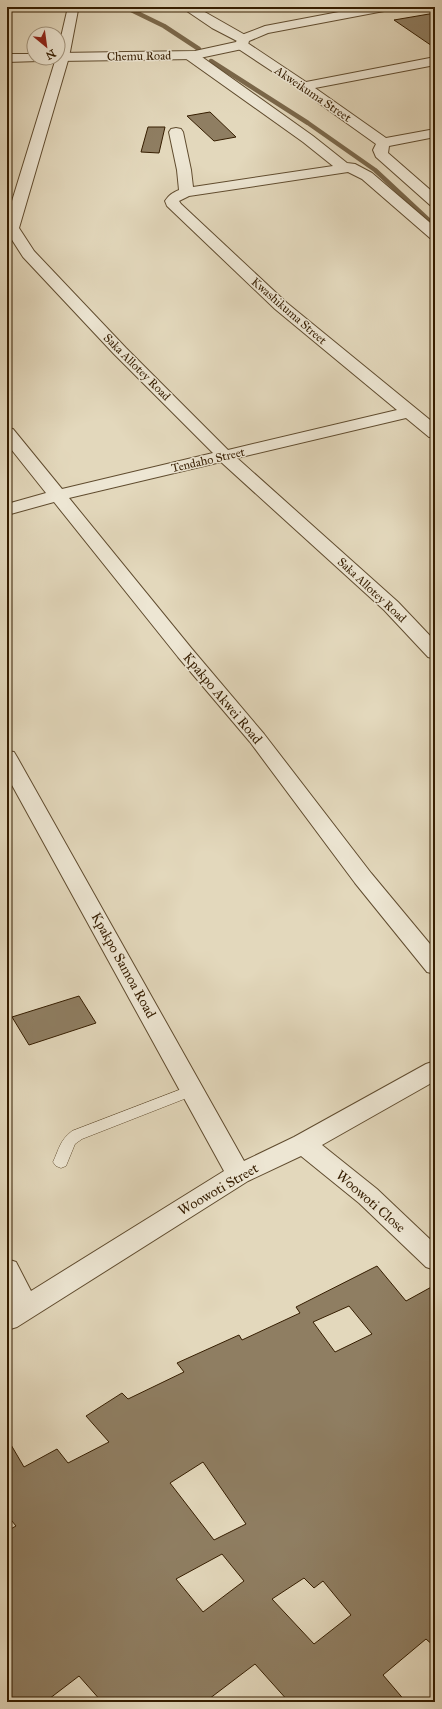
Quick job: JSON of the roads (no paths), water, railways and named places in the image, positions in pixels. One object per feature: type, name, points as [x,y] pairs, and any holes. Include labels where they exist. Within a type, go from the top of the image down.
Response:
[{"type":"street","name":"Akweikuma Street","points":[[187,7],[242,42],[383,143]]},
{"type":"street","name":"Chemu Road","points":[[66,57],[193,55],[219,50],[242,42],[265,30],[384,7]]},
{"type":"street","name":"Saka Allotey Road","points":[[66,34],[72,10]]},
{"type":"street","points":[[193,55],[308,139],[343,167]]},
{"type":"street","points":[[7,58],[26,58]]},
{"type":"street","points":[[304,86],[435,61]]},
{"type":"street","name":"Saka Allotey Road","points":[[57,66],[12,228],[28,254],[120,351],[225,456],[391,606],[435,653]]},
{"type":"street","points":[[176,132],[184,170],[191,190],[305,175],[343,167],[353,168],[367,176],[435,235]]},
{"type":"street","points":[[435,133],[383,143],[380,150],[381,154],[435,202]]},
{"type":"street","name":"Kwashikuma Street","points":[[191,190],[176,196],[172,201],[174,206],[281,306],[435,432]]},
{"type":"street","name":"Tendaho Street","points":[[7,510],[59,495],[409,412]]},
{"type":"street","name":"Kpakpo Akwei Road","points":[[7,433],[59,495],[185,653],[257,738],[363,878],[435,966]]},
{"type":"street","name":"Kpakpo Samoa Road","points":[[7,757],[239,1174]]},
{"type":"street","name":"Woowoti Street","points":[[16,1313],[239,1174],[303,1144],[435,1070]]},
{"type":"street","name":"Woowoti Close","points":[[303,1144],[368,1196],[435,1260]]},
{"type":"street","points":[[7,1269],[16,1313]]},
{"type":"lane","points":[[61,1162],[69,1141],[77,1136],[192,1090]]},
{"type":"waterway","points":[[125,7],[164,26],[199,49]]},
{"type":"waterway","points":[[211,61],[308,123],[375,170],[435,226]]}]
